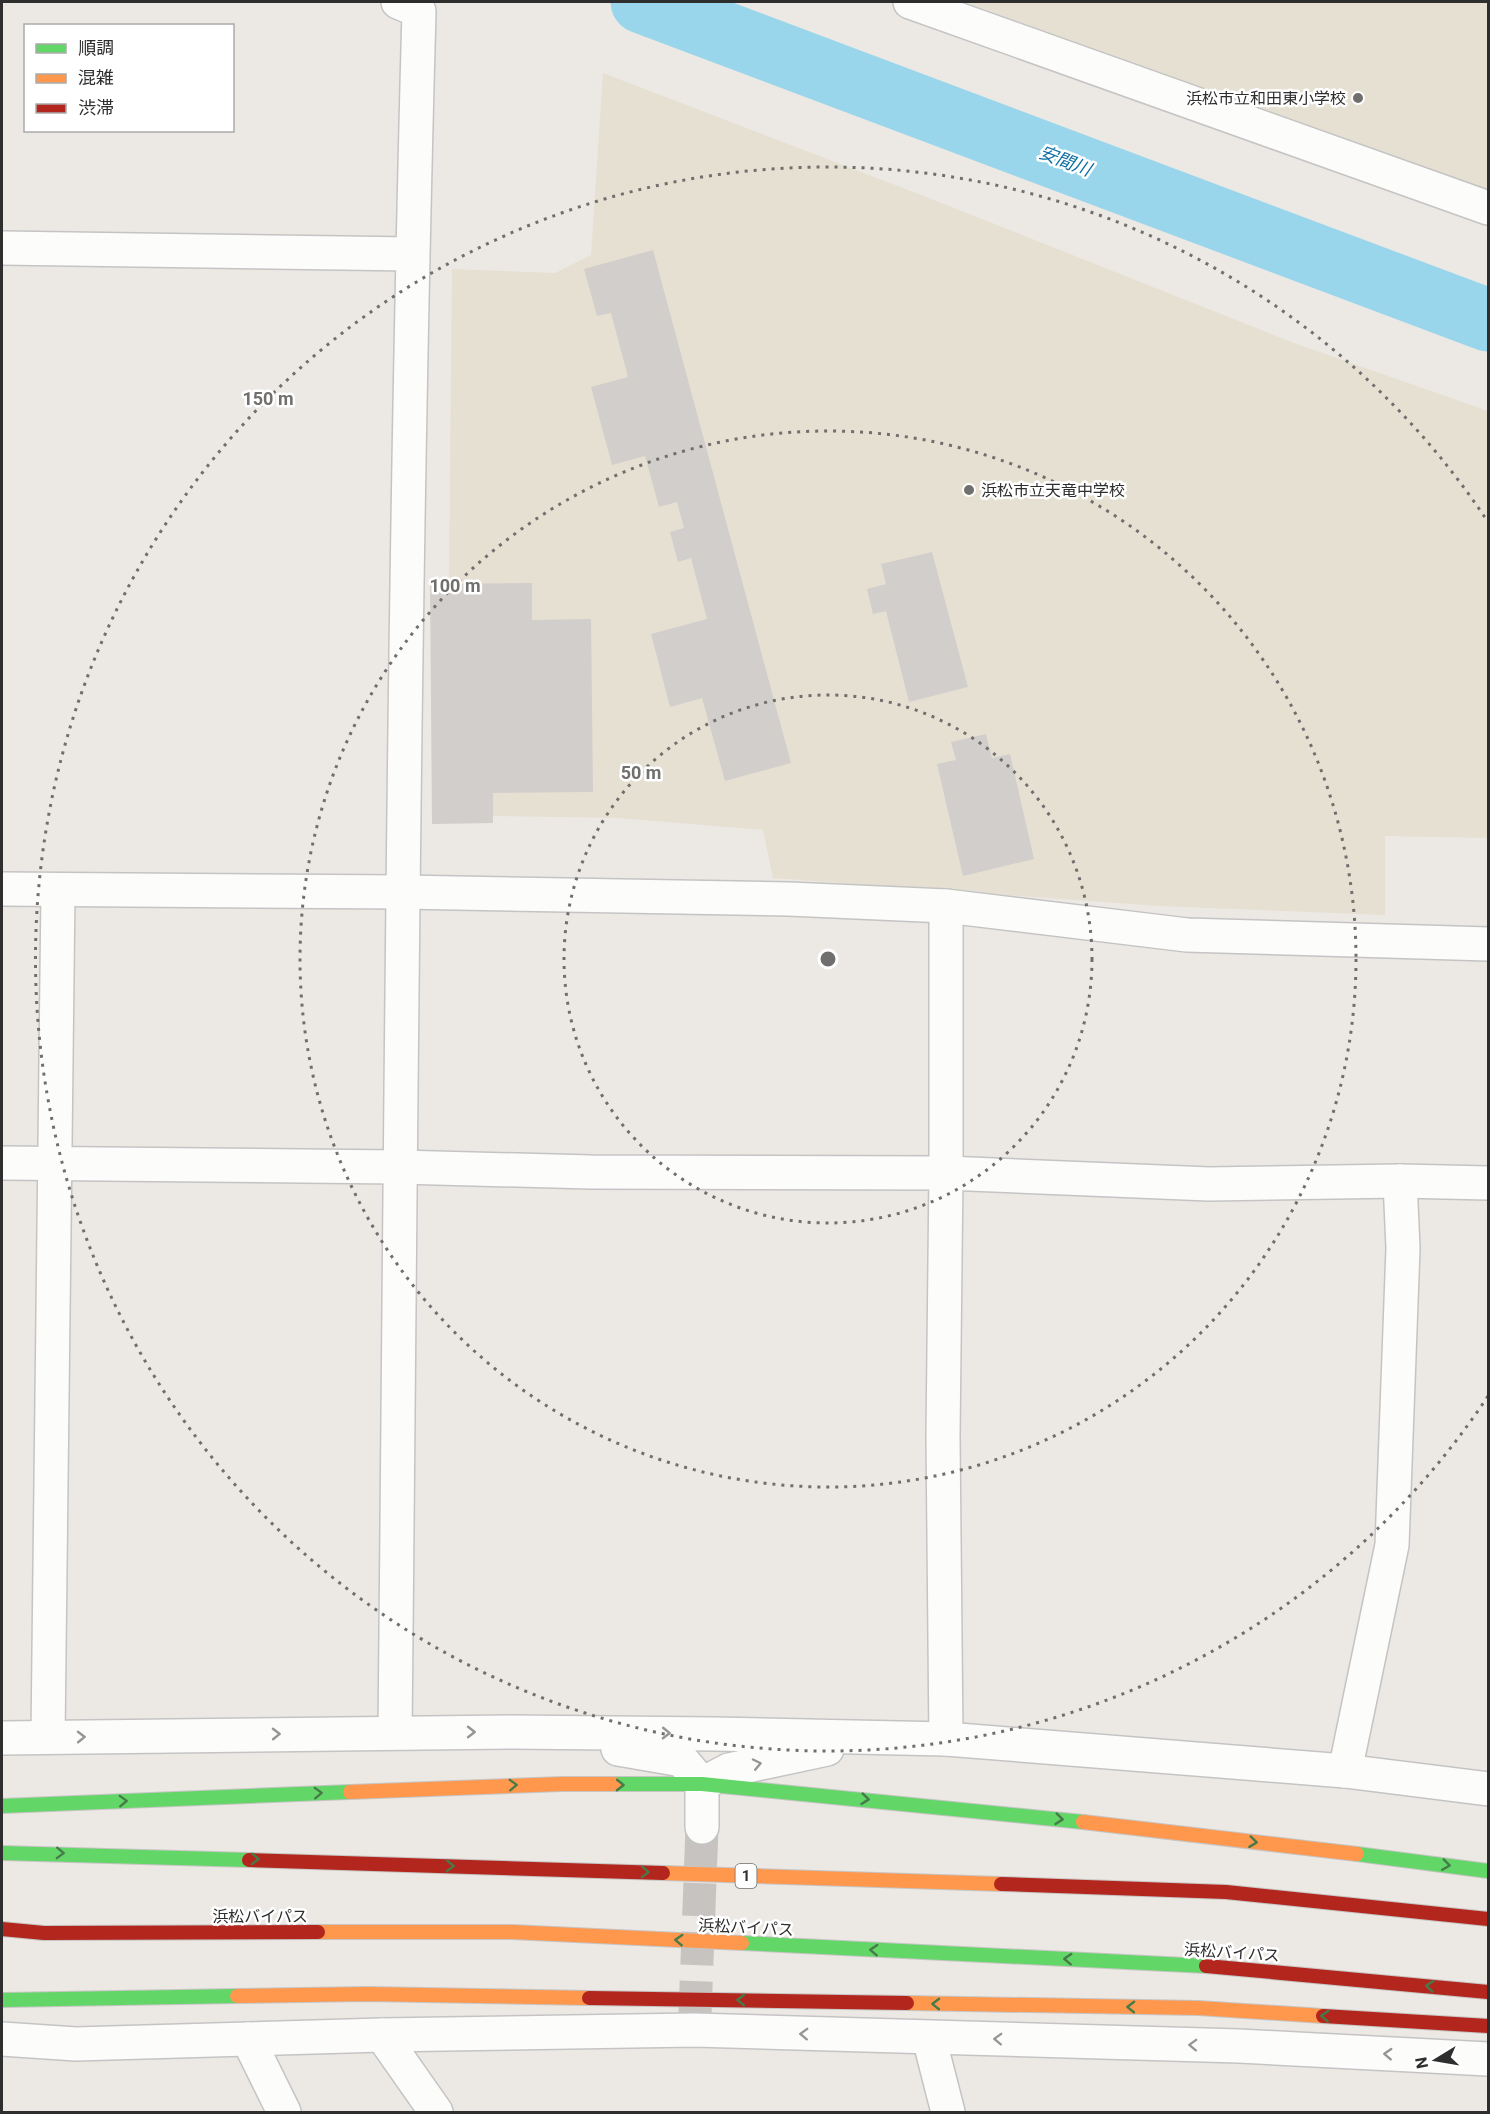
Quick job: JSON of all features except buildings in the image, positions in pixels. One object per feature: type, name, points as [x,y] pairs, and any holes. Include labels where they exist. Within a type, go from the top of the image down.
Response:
[{"type":"highway","points":[[2,1806],[562,1784],[702,1784],[1066,1820],[1488,1871]]},
{"type":"highway","name":"1","points":[[2,1853],[503,1867],[1226,1892],[1488,1919]]},
{"type":"highway","name":"浜松バイパス","points":[[2,1929],[44,1933],[524,1933],[1230,1967],[1488,1992]]},
{"type":"highway","points":[[2,1934],[44,1933]]},
{"type":"highway","points":[[2,2000],[368,1994],[1197,2008],[1488,2026]]},
{"type":"street","points":[[395,1732],[399,1167],[412,254],[419,11],[398,2]]},
{"type":"street","points":[[910,2],[1488,208]]},
{"type":"street","points":[[2,248],[412,254]]},
{"type":"street","points":[[2,889],[789,898],[946,906],[1187,935],[1488,944]]},
{"type":"street","points":[[48,1737],[58,890]]},
{"type":"street","points":[[946,906],[943,1437],[946,1739]]},
{"type":"street","points":[[2,1163],[399,1167],[591,1172],[946,1173],[1209,1184],[1400,1181],[1488,1183]]},
{"type":"street","points":[[1345,1771],[1392,1545],[1403,1248],[1400,1181]]},
{"type":"street","points":[[2,1738],[511,1732],[946,1739],[1345,1771],[1488,1789]]},
{"type":"street","points":[[511,1732],[682,1760],[702,1784],[702,1827]]},
{"type":"street","points":[[702,1784],[729,1770],[876,1738]]},
{"type":"street","points":[[2,2039],[76,2044],[248,2040],[694,2022],[929,2038],[1239,2046],[1488,2059]]},
{"type":"street","points":[[382,2035],[436,2112]]},
{"type":"street","points":[[929,2038],[948,2112]]},
{"type":"street","points":[[248,2040],[284,2112]]},
{"type":"shaded area","name":"浜松市立和田東小学校","points":[[965,2],[1488,2],[1488,194]]},
{"type":"shaded area","name":"浜松市立天竜中学校","points":[[603,73],[929,198],[1294,343],[1488,411],[1488,838],[1385,836],[1385,915],[1159,906],[773,878],[763,830],[618,818],[442,815],[449,569],[452,269],[555,273],[591,255]]},
{"type":"waterway","name":"安間川","points":[[642,2],[1488,320]]},
{"type":"tunnel","points":[[695,2014],[702,1827]]},
{"type":"traffic: fast","points":[[614,1784],[702,1784],[1083,1822]]},
{"type":"traffic: fast","points":[[2,1806],[350,1792]]},
{"type":"traffic: fast","points":[[2,1853],[249,1860]]},
{"type":"traffic: fast","points":[[1357,1854],[1488,1871]]},
{"type":"traffic: fast","points":[[742,1943],[1206,1966]]},
{"type":"traffic: fast","points":[[2,2000],[237,1996]]},
{"type":"traffic: slow","points":[[350,1792],[614,1784]]},
{"type":"traffic: slow","points":[[1083,1822],[1357,1854]]},
{"type":"traffic: slow","points":[[663,1873],[1001,1884]]},
{"type":"traffic: slow","points":[[318,1932],[512,1932],[742,1943]]},
{"type":"traffic: slow","points":[[237,1996],[367,1994],[589,1998]]},
{"type":"traffic: slow","points":[[907,2003],[1198,2008],[1323,2016]]},
{"type":"traffic: jam","points":[[249,1860],[663,1873]]},
{"type":"traffic: jam","points":[[1001,1884],[1226,1892],[1488,1919]]},
{"type":"traffic: jam","points":[[2,1929],[44,1933],[318,1932]]},
{"type":"traffic: jam","points":[[1206,1966],[1488,1992]]},
{"type":"traffic: jam","points":[[589,1998],[907,2003]]},
{"type":"traffic: jam","points":[[1323,2016],[1488,2026]]},
{"type":"place","name":"浜松市立和田東小学校","points":[[1358,98]]},
{"type":"place","name":"浜松市立天竜中学校","points":[[969,490]]}]
